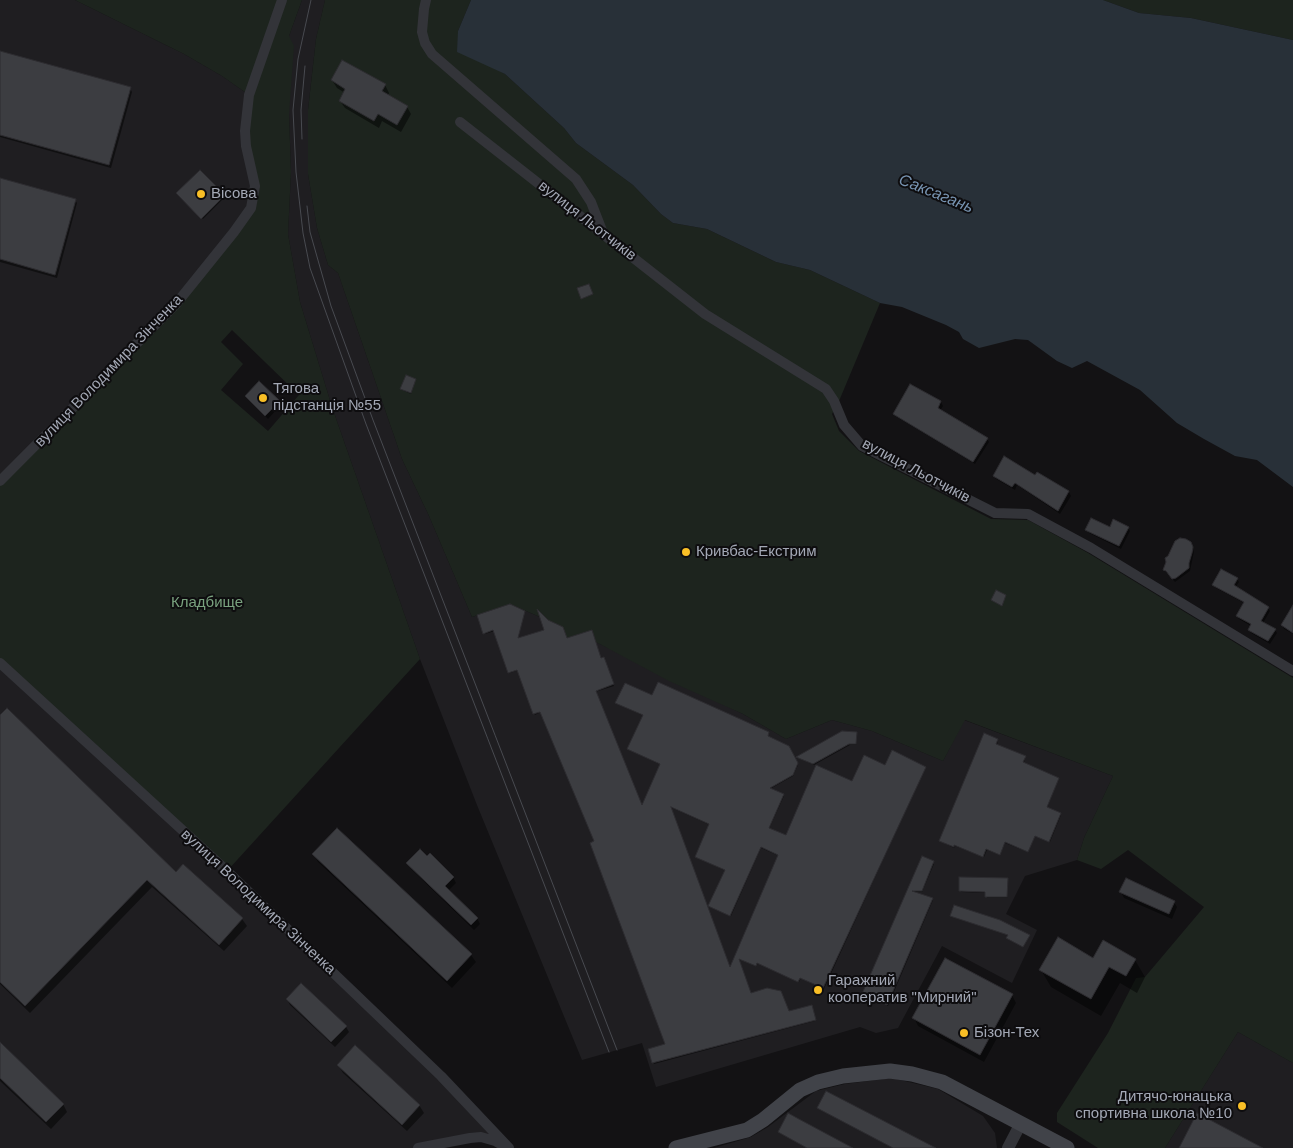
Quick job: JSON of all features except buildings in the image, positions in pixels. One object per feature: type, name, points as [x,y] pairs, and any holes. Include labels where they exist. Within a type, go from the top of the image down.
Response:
[{"type":"main road","points":[[676,1148],[747,1130],[763,1120],[800,1090],[818,1082],[843,1076],[890,1071],[912,1074],[942,1082],[1067,1148]]},
{"type":"street","name":"вулиця Володимира Зінченка","points":[[0,481],[176,304],[251,208],[255,186],[246,146],[245,131],[249,95],[282,0]]},
{"type":"street","points":[[426,0],[422,32],[425,43],[432,54],[576,179],[591,202],[603,233]]},
{"type":"street","name":"вулиця Льотчиків","points":[[460,122],[705,314],[826,389],[834,401],[844,425],[862,446],[994,513],[1028,514],[1091,548],[1293,671]]},
{"type":"street","name":"вулиця Володимира Зінченка","points":[[0,663],[228,871],[441,1076],[508,1148]]},
{"type":"street","points":[[1008,1148],[1021,1123]]},
{"type":"street","name":"вулиця Володимира Зінченка","points":[[418,1148],[482,1137],[508,1148]]},
{"type":"shaded area","points":[[0,0],[75,0],[184,54],[222,76],[249,95],[255,186],[251,208],[176,304],[0,481]]},
{"type":"shaded area","points":[[302,0],[325,0],[316,39],[308,110],[308,174],[317,228],[328,265],[338,273],[402,459],[429,516],[472,617],[510,604],[563,627],[592,630],[596,642],[743,714],[786,739],[832,720],[872,731],[943,761],[964,720],[1113,776],[1084,838],[1077,860],[1025,876],[1006,914],[1037,930],[1012,983],[942,946],[898,1028],[876,1033],[860,1027],[656,1087],[642,1043],[582,1060],[477,805],[420,659],[332,407],[300,302],[288,234],[291,172],[289,36]]},
{"type":"shaded area","points":[[0,663],[441,1076],[509,1148],[481,1137],[418,1148],[0,1148]]},
{"type":"shaded area","name":"Дитячо-юнацька спортивна школа №10","points":[[1238,1032],[1293,1063],[1293,1148],[1165,1148]]},
{"type":"shaded area","points":[[892,1078],[938,1089],[983,1116],[995,1133],[997,1148],[714,1148],[751,1137],[768,1127],[816,1091],[845,1084]]},
{"type":"green space","name":"Кладбище","points":[[75,0],[302,0],[289,36],[294,46],[289,114],[291,172],[288,234],[300,302],[332,407],[420,659],[227,871],[0,663],[0,481],[176,304],[251,208],[255,186],[246,146],[249,95],[222,76],[184,54]],"holes":[[[232,330],[299,395],[268,431],[221,390],[243,364],[221,342]]]},
{"type":"green space","points":[[325,0],[471,0],[458,31],[486,64],[505,74],[564,128],[576,143],[633,185],[661,214],[673,223],[707,229],[776,262],[810,270],[880,303],[832,414],[839,431],[859,451],[991,519],[1028,520],[1088,553],[1293,678],[1293,1063],[1238,1032],[1165,1148],[1098,1148],[1057,1122],[1057,1113],[1108,1033],[1136,978],[1145,977],[1204,907],[1128,850],[1101,869],[1077,860],[1084,838],[1113,776],[965,720],[943,761],[872,731],[832,720],[786,739],[743,714],[669,681],[596,642],[592,630],[567,638],[563,627],[510,604],[472,617],[429,516],[402,459],[338,273],[328,265],[317,228],[308,174],[308,110],[316,39]]},
{"type":"green space","points":[[1103,0],[1293,0],[1293,40],[1191,18],[1139,13]]},
{"type":"water","name":"Саксагань","points":[[471,0],[1103,0],[1139,13],[1191,18],[1293,40],[1293,487],[1257,460],[1235,456],[1177,423],[1140,390],[1087,361],[1072,368],[1057,361],[1028,340],[1015,339],[979,348],[963,339],[959,332],[946,325],[902,307],[880,303],[810,270],[776,262],[707,229],[673,223],[661,214],[633,185],[576,143],[564,128],[505,74],[457,52],[458,31]]},
{"type":"tram line","points":[[311,0],[298,59],[293,110],[296,172],[303,233],[310,268],[366,424],[609,1052]]},
{"type":"tram line","points":[[302,139],[301,110],[305,66]]},
{"type":"tram line","points":[[307,206],[310,232],[331,306],[373,420],[617,1050]]},
{"type":"place","name":"Вісова","points":[[201,194]]},
{"type":"place","name":"Тягова підстанція №55","points":[[263,398]]},
{"type":"place","name":"Кривбас-Екстрим","points":[[686,552]]},
{"type":"place","name":"Гаражний кооператив \"Мирний\"","points":[[818,990]]},
{"type":"place","name":"Бізон-Тех","points":[[964,1033]]},
{"type":"place","name":"Дитячо-юнацька спортивна школа №10","points":[[1242,1106]]}]
